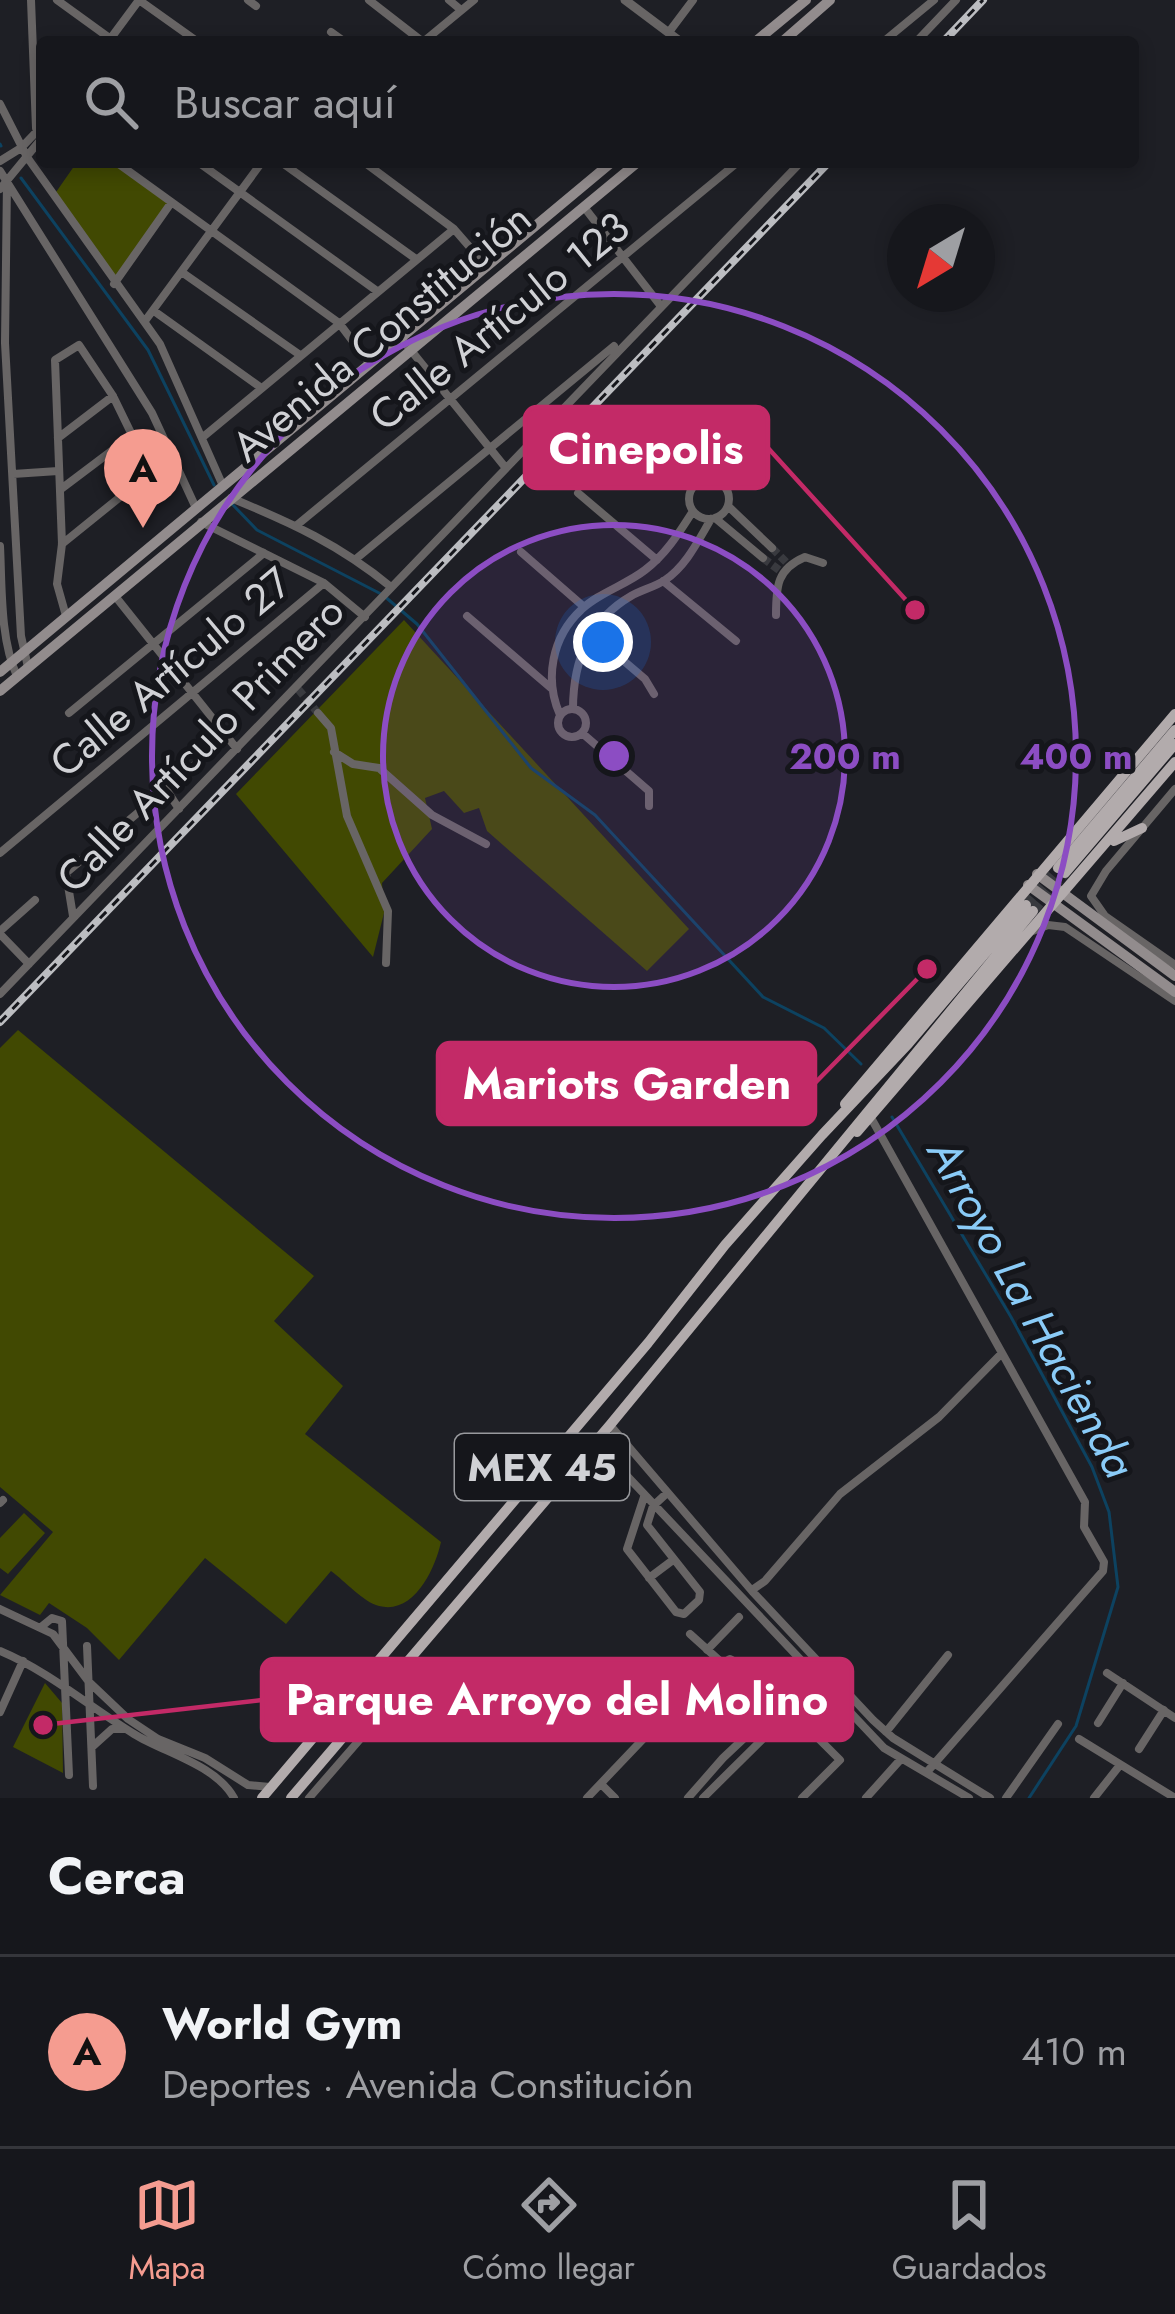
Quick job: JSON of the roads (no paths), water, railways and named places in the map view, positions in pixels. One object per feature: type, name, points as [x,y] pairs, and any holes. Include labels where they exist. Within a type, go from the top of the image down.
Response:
[{"type":"main road","points":[[762,36],[806,0]]},
{"type":"main road","points":[[789,36],[830,0]]},
{"type":"main road","name":"Avenida Constitución","points":[[5,668],[605,168]]},
{"type":"main road","name":"Avenida Constitución","points":[[0,691],[631,168]]},
{"type":"main road","points":[[821,1135],[1175,714]]},
{"type":"main road","points":[[1175,730],[1062,871],[1175,744]]},
{"type":"main road","points":[[869,1114],[1175,762]]},
{"type":"main road","points":[[1105,845],[1142,827]]},
{"type":"main road","points":[[1037,874],[1175,976]]},
{"type":"main road","points":[[1028,885],[1175,996]]},
{"type":"main road","name":"MEX 45","points":[[262,1798],[821,1135],[1029,908],[869,1114],[291,1798]]},
{"type":"main road","points":[[1101,942],[1108,955]]},
{"type":"main road","points":[[1162,957],[1175,976]]},
{"type":"street","points":[[31,0],[36,73]]},
{"type":"street","points":[[57,0],[104,36]]},
{"type":"street","points":[[114,36],[139,0],[190,36]]},
{"type":"street","points":[[369,0],[415,36]]},
{"type":"street","points":[[449,0],[461,10]]},
{"type":"street","points":[[430,36],[474,0]]},
{"type":"street","points":[[625,0],[674,36]]},
{"type":"street","points":[[669,32],[693,0]]},
{"type":"street","points":[[890,36],[934,0]]},
{"type":"street","points":[[922,36],[956,0]]},
{"type":"street","points":[[331,32],[337,36]]},
{"type":"street","points":[[0,104],[24,153],[145,321],[172,367],[222,487]]},
{"type":"street","points":[[3,185],[36,136]]},
{"type":"street","points":[[0,160],[24,153]]},
{"type":"street","points":[[124,168],[339,323],[370,364]]},
{"type":"street","points":[[207,168],[376,291]]},
{"type":"street","points":[[145,321],[258,168]]},
{"type":"street","points":[[289,168],[416,259]]},
{"type":"street","points":[[372,168],[454,229],[487,267]]},
{"type":"street","name":"Calle Artículo 123","points":[[297,525],[730,168]]},
{"type":"street","points":[[357,558],[639,327],[795,168]]},
{"type":"street","points":[[0,170],[2,343],[14,474],[22,672],[5,668],[0,551]]},
{"type":"street","points":[[3,185],[152,413],[199,507]]},
{"type":"street","points":[[114,284],[171,203]]},
{"type":"street","points":[[584,207],[660,305]]},
{"type":"street","points":[[203,437],[454,229]]},
{"type":"street","points":[[183,273],[300,355]]},
{"type":"street","points":[[154,311],[260,387]]},
{"type":"street","name":"Calle Artículo Primero","points":[[0,994],[639,327]]},
{"type":"street","points":[[400,338],[505,467]]},
{"type":"street","points":[[66,616],[57,584],[62,544],[55,360],[79,345],[113,396],[150,472]]},
{"type":"street","points":[[58,438],[113,396]]},
{"type":"street","points":[[633,428],[697,483],[718,481],[732,461]]},
{"type":"street","points":[[60,490],[134,434]]},
{"type":"street","points":[[62,544],[172,455]]},
{"type":"street","points":[[14,474],[58,471]]},
{"type":"street","points":[[718,481],[728,492],[728,506],[772,548]]},
{"type":"street","points":[[697,483],[690,493],[693,511],[657,560],[584,607],[557,647],[551,688],[560,715],[558,729],[564,736],[574,738],[582,733],[586,720],[573,709],[573,676],[591,633],[626,598],[663,581],[728,506]]},
{"type":"street","points":[[578,493],[657,560]]},
{"type":"street","points":[[230,499],[297,525],[357,558],[389,590]]},
{"type":"street","points":[[693,511],[713,519],[763,558]]},
{"type":"street","points":[[206,518],[263,554],[324,583],[365,617]]},
{"type":"street","points":[[521,552],[584,607]]},
{"type":"street","points":[[69,713],[263,554]]},
{"type":"street","points":[[776,615],[784,567],[805,557],[819,561]]},
{"type":"street","points":[[663,581],[736,641]]},
{"type":"street","name":"Calle Artículo 27","points":[[0,853],[324,583]]},
{"type":"street","points":[[620,588],[626,598]]},
{"type":"street","points":[[114,595],[237,749]]},
{"type":"street","points":[[467,616],[551,688]]},
{"type":"street","points":[[591,633],[645,679],[654,694]]},
{"type":"street","points":[[560,715],[573,709]]},
{"type":"street","points":[[318,713],[331,728],[347,816],[388,911],[386,963]]},
{"type":"street","points":[[582,733],[649,791],[650,806]]},
{"type":"street","points":[[74,918],[65,873],[227,738]]},
{"type":"street","points":[[334,752],[353,764],[379,768],[431,815],[486,844]]},
{"type":"street","points":[[166,789],[179,808]]},
{"type":"street","points":[[1175,789],[1092,891],[1105,916],[1175,965]]},
{"type":"street","points":[[29,964],[0,932],[34,900]]},
{"type":"street","points":[[1029,933],[1048,925],[1065,927],[1175,996]]},
{"type":"street","points":[[869,1114],[1085,1502],[1084,1527],[1105,1562],[1103,1570],[927,1772]]},
{"type":"street","points":[[752,1591],[839,1494],[939,1417],[1002,1353]]},
{"type":"street","points":[[610,1425],[752,1591],[886,1732],[990,1798]]},
{"type":"street","points":[[595,1442],[884,1748],[969,1798]]},
{"type":"street","points":[[644,1497],[627,1549],[676,1612],[684,1614],[700,1596],[647,1525],[653,1506],[667,1493]]},
{"type":"street","points":[[649,1578],[673,1560]]},
{"type":"street","points":[[0,1609],[41,1627],[64,1646],[88,1682],[128,1719],[218,1772],[234,1798]]},
{"type":"street","points":[[706,1650],[739,1617]]},
{"type":"street","points":[[41,1627],[52,1618],[62,1621],[68,1775]]},
{"type":"street","points":[[690,1634],[719,1661]]},
{"type":"street","points":[[87,1646],[93,1786]]},
{"type":"street","points":[[0,1651],[65,1685],[127,1730],[248,1785],[272,1787]]},
{"type":"street","points":[[886,1732],[948,1655]]},
{"type":"street","points":[[587,1798],[719,1661],[730,1658],[740,1662],[840,1760],[802,1798]]},
{"type":"street","points":[[0,1712],[23,1661]]},
{"type":"street","points":[[703,1798],[812,1675],[824,1671]]},
{"type":"street","points":[[688,1798],[723,1758],[819,1683],[824,1671]]},
{"type":"street","points":[[1107,1673],[1175,1718]]},
{"type":"street","points":[[1098,1723],[1123,1683]]},
{"type":"street","points":[[313,1796],[362,1737],[368,1708]]},
{"type":"street","points":[[1138,1749],[1164,1710]]},
{"type":"street","points":[[1006,1798],[1058,1724]]},
{"type":"street","points":[[92,1748],[112,1729],[127,1730]]},
{"type":"street","points":[[1078,1739],[1175,1798]]},
{"type":"street","points":[[866,1798],[901,1759]]},
{"type":"street","points":[[1094,1798],[1120,1765]]},
{"type":"street","points":[[602,1785],[615,1798]]},
{"type":"waterway","name":"Arroyo La Hacienda","points":[[21,178],[148,350],[214,485]]},
{"type":"waterway","name":"Arroyo La Hacienda","points":[[233,505],[257,530],[383,595],[417,624],[531,768],[595,815],[763,997],[824,1028],[861,1064]]},
{"type":"waterway","name":"Arroyo La Hacienda","points":[[892,1117],[1011,1317],[1092,1467],[1109,1512],[1118,1587],[1076,1726],[1029,1798]]},
{"type":"tunnel","points":[[772,548],[786,562]]},
{"type":"tunnel","points":[[763,558],[779,570]]},
{"type":"tunnel","points":[[298,689],[318,713]]},
{"type":"tunnel","points":[[1026,905],[1058,868]]},
{"type":"tunnel","points":[[1033,911],[1065,873]]},
{"type":"railway","points":[[949,36],[983,0]]},
{"type":"railway","points":[[0,1022],[823,168]]},
{"type":"place","name":"World Gym","points":[[143,528]]},
{"type":"place","name":"Cinepolis","points":[[915,610]]},
{"type":"place","name":"Mariots Garden","points":[[927,969]]},
{"type":"place","name":"Parque Arroyo del Molino","points":[[43,1725]]}]
